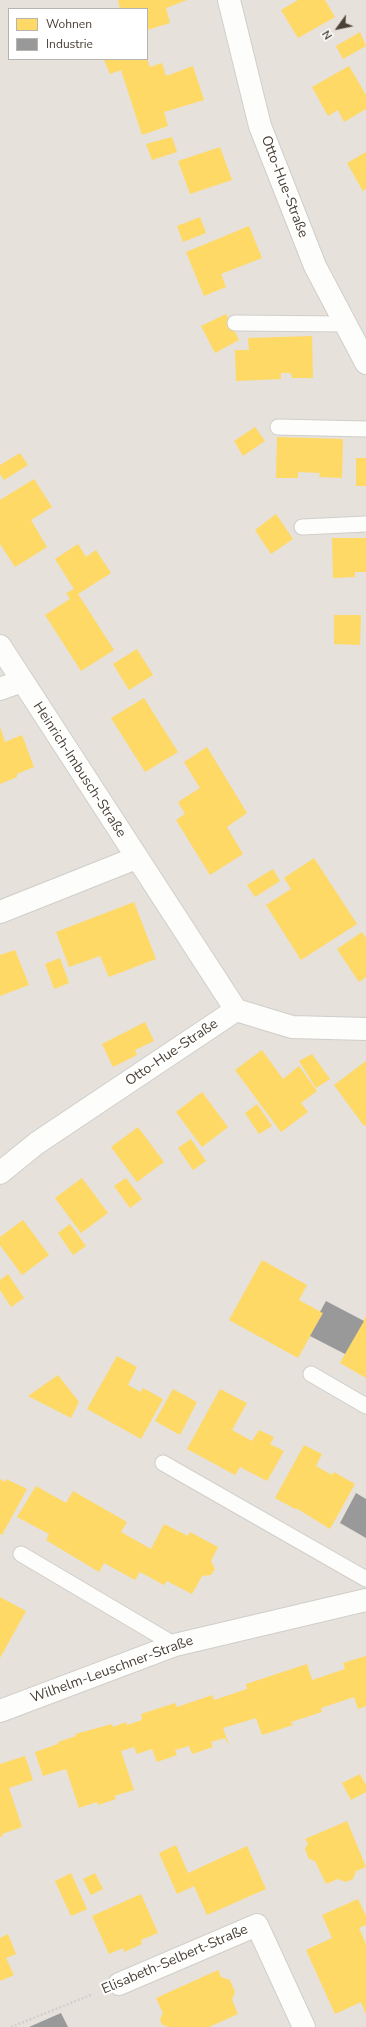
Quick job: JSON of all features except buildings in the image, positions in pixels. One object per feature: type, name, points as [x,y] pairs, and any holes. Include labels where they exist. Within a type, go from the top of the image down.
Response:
[{"type":"street","name":"Otto-Hue-Straße","points":[[229,0],[260,126],[315,266],[366,363]]},
{"type":"street","name":"Heinrich-Imbusch-Straße","points":[[0,646],[136,858],[236,1010]]},
{"type":"street","points":[[0,689],[22,682]]},
{"type":"street","points":[[0,912],[136,858]]},
{"type":"street","name":"Otto-Hue-Straße","points":[[0,1174],[37,1143],[236,1010]]},
{"type":"street","points":[[236,1010],[292,1027],[366,1029]]},
{"type":"street","name":"Wilhelm-Leuschner-Straße","points":[[0,1711],[175,1645],[366,1600]]},
{"type":"street","name":"Elisabeth-Selbert-Straße","points":[[119,1984],[257,1925],[304,2027]]},
{"type":"lane","points":[[235,323],[345,324]]},
{"type":"lane","points":[[278,427],[366,429]]},
{"type":"lane","points":[[302,527],[366,524]]},
{"type":"lane","points":[[311,1374],[366,1406]]},
{"type":"lane","points":[[164,1463],[366,1579]]},
{"type":"lane","points":[[21,1554],[175,1645]]},
{"type":"path","name":"Elisabeth-Selbert-Straße","points":[[11,2027],[119,1984]]},
{"type":"shaded area","points":[[0,0],[366,0],[366,2027],[0,2027]]}]
